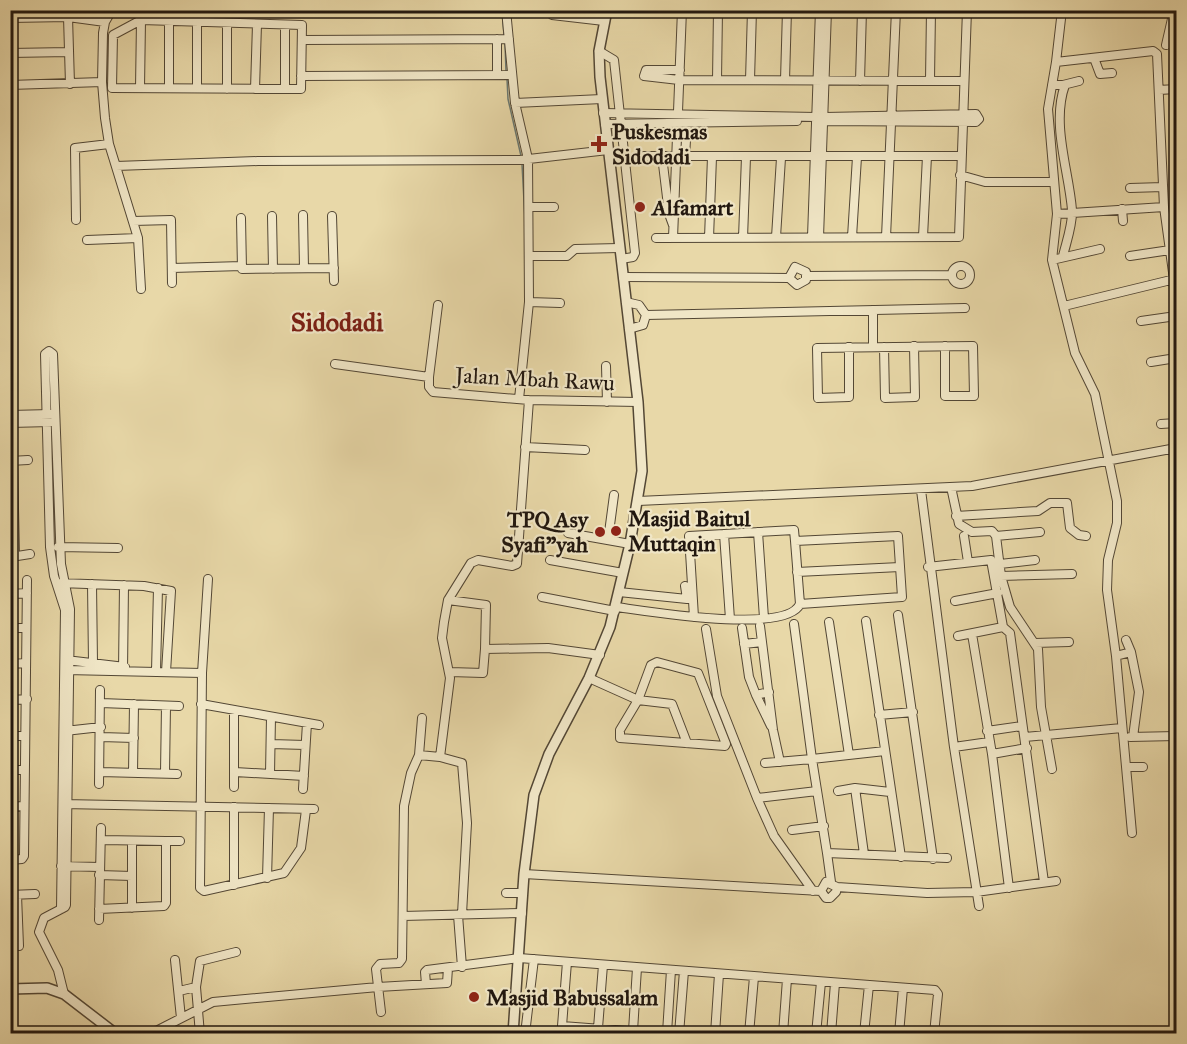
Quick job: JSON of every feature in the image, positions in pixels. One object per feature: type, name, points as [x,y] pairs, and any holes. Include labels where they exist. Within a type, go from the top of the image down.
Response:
[{"type":"street","points":[[112,10],[105,22],[102,82],[109,144],[138,238],[141,289]]},
{"type":"street","points":[[507,10],[504,39],[506,75],[515,103],[529,207],[529,302],[519,399]]},
{"type":"street","points":[[525,1034],[520,1021],[522,913],[520,893],[538,782],[549,754],[593,680],[615,609],[638,501],[642,445],[602,99],[599,51],[607,10]]},
{"type":"street","points":[[673,238],[681,157],[679,80],[682,10]]},
{"type":"street","points":[[717,80],[718,10]]},
{"type":"street","points":[[750,80],[752,10]]},
{"type":"street","points":[[785,80],[788,10]]},
{"type":"street","points":[[816,237],[821,80],[820,10]]},
{"type":"street","points":[[821,80],[827,10]]},
{"type":"street","points":[[860,81],[862,10]]},
{"type":"street","points":[[886,237],[896,10]]},
{"type":"street","points":[[930,80],[931,10]]},
{"type":"street","points":[[656,238],[958,237],[967,10]]},
{"type":"street","points":[[1062,10],[1056,62],[1059,85],[1056,126],[1065,213],[1058,258],[1069,304],[1075,353],[1095,394],[1115,461],[1118,512],[1106,576],[1125,654],[1139,692],[1132,729],[1127,735]]},
{"type":"street","points":[[1166,45],[1174,10]]},
{"type":"street","points":[[10,18],[67,14],[105,22]]},
{"type":"street","points":[[67,14],[70,84]]},
{"type":"street","points":[[552,15],[578,14],[604,21]]},
{"type":"street","points":[[140,88],[141,20]]},
{"type":"street","points":[[141,20],[302,25],[301,89],[112,88],[113,35],[141,20]]},
{"type":"street","points":[[169,21],[169,88]]},
{"type":"street","points":[[197,22],[197,88]]},
{"type":"street","points":[[227,23],[227,89]]},
{"type":"street","points":[[255,89],[256,24]]},
{"type":"street","points":[[285,25],[285,89]]},
{"type":"street","points":[[302,40],[504,39]]},
{"type":"street","points":[[504,39],[506,75]]},
{"type":"street","points":[[599,51],[614,60],[621,114],[635,254],[633,257],[621,259]]},
{"type":"street","points":[[1056,62],[1096,64],[1153,51],[1158,56],[1164,207],[1176,294]]},
{"type":"street","points":[[10,53],[69,52]]},
{"type":"street","points":[[1096,64],[1100,74],[1112,74]]},
{"type":"street","points":[[680,70],[643,72],[645,78],[679,80],[964,81]]},
{"type":"street","points":[[301,76],[506,75]]},
{"type":"street","points":[[1059,85],[1079,81]]},
{"type":"street","points":[[10,85],[102,82]]},
{"type":"street","points":[[1058,258],[1065,213],[1053,182],[1058,154],[1056,109],[1059,85]]},
{"type":"street","points":[[1160,90],[1176,89]]},
{"type":"street","points":[[515,103],[602,99]]},
{"type":"street","points":[[603,113],[681,121]]},
{"type":"street","points":[[605,124],[749,119],[963,118]]},
{"type":"street","points":[[76,220],[75,148],[109,144]]},
{"type":"street","points":[[116,166],[258,161],[524,159],[608,150]]},
{"type":"street","points":[[644,156],[781,158],[961,156]]},
{"type":"street","points":[[662,156],[669,214],[673,225]]},
{"type":"street","points":[[923,237],[927,156]]},
{"type":"street","points":[[709,238],[712,157]]},
{"type":"street","points":[[743,238],[746,157]]},
{"type":"street","points":[[852,237],[857,157]]},
{"type":"street","points":[[776,237],[781,158]]},
{"type":"street","points":[[960,175],[984,182],[1053,182]]},
{"type":"street","points":[[1130,188],[1163,187]]},
{"type":"street","points":[[529,207],[554,207]]},
{"type":"street","points":[[1065,213],[1164,207]]},
{"type":"street","points":[[1122,209],[1123,221]]},
{"type":"street","points":[[303,215],[304,268]]},
{"type":"street","points":[[272,216],[273,269]]},
{"type":"street","points":[[332,216],[334,281]]},
{"type":"street","points":[[242,218],[242,269],[334,268]]},
{"type":"street","points":[[133,221],[171,220],[172,283]]},
{"type":"street","points":[[87,240],[138,238]]},
{"type":"street","points":[[530,256],[567,256],[575,249],[619,248]]},
{"type":"street","points":[[1058,258],[1100,249]]},
{"type":"street","points":[[1130,256],[1170,250]]},
{"type":"street","points":[[172,268],[242,266]]},
{"type":"street","points":[[623,277],[789,278],[795,267],[803,269],[807,276],[952,275]]},
{"type":"street","points":[[1069,304],[1175,279]]},
{"type":"street","points":[[529,302],[560,303]]},
{"type":"street","points":[[626,302],[639,305],[646,315]]},
{"type":"street","points":[[429,377],[438,305]]},
{"type":"street","points":[[646,315],[965,308]]},
{"type":"street","points":[[873,310],[873,347]]},
{"type":"street","points":[[629,329],[643,325],[646,315]]},
{"type":"street","points":[[1141,321],[1176,316]]},
{"type":"street","points":[[884,347],[885,398],[915,397],[914,346]]},
{"type":"street","points":[[849,347],[849,397],[818,398],[817,348],[849,347],[884,347],[914,346],[945,346],[974,346],[974,396],[945,396],[945,346]]},
{"type":"street","points":[[60,583],[61,547],[51,418],[45,354],[49,351],[53,354],[51,418],[50,547],[60,583],[64,610],[67,670],[61,909],[44,918],[39,932],[58,970],[64,994]]},
{"type":"street","points":[[10,377],[11,353]]},
{"type":"street","points":[[1151,362],[1176,358]]},
{"type":"street","name":"Jalan Mbah Rawu","points":[[335,364],[429,377],[429,387],[433,392],[529,400],[638,402]]},
{"type":"street","points":[[606,366],[607,402]]},
{"type":"street","points":[[440,757],[450,672],[442,638],[450,600],[471,562],[478,560],[512,566],[517,564],[529,400]]},
{"type":"street","points":[[10,416],[51,418]]},
{"type":"street","points":[[10,423],[51,418]]},
{"type":"street","points":[[1161,424],[1176,423]]},
{"type":"street","points":[[527,447],[585,450]]},
{"type":"street","points":[[638,501],[919,490],[994,483],[1175,448],[1176,484]]},
{"type":"street","points":[[28,460],[12,461],[13,556],[30,554]]},
{"type":"street","points":[[951,487],[959,524],[977,532],[992,531],[996,536],[1001,576],[1010,607],[1035,643],[1038,652],[1038,685],[1052,769]]},
{"type":"street","points":[[919,490],[954,747],[979,906]]},
{"type":"street","points":[[608,540],[615,495]]},
{"type":"street","points":[[956,516],[1038,511],[1050,503],[1067,503],[1070,528],[1079,535],[1086,536]]},
{"type":"street","points":[[694,617],[689,536],[794,530],[800,604]]},
{"type":"street","points":[[758,532],[764,618]]},
{"type":"street","points":[[996,536],[1040,532]]},
{"type":"street","points":[[568,533],[630,544]]},
{"type":"street","points":[[724,534],[730,619]]},
{"type":"street","points":[[542,597],[615,609],[730,619],[787,615],[800,604],[902,597],[898,536],[795,541]]},
{"type":"street","points":[[964,536],[968,562]]},
{"type":"street","points":[[50,547],[118,548]]},
{"type":"street","points":[[550,560],[623,573]]},
{"type":"street","points":[[929,568],[991,560],[1003,627],[1011,637],[1044,882]]},
{"type":"street","points":[[999,564],[1035,560]]},
{"type":"street","points":[[797,572],[900,567]]},
{"type":"street","points":[[1001,576],[1072,574]]},
{"type":"street","points":[[64,804],[199,806],[310,809],[301,848],[293,862],[284,873],[267,878],[204,891],[200,888],[199,806],[201,704],[208,579]]},
{"type":"street","points":[[10,860],[22,859],[24,856],[27,580]]},
{"type":"street","points":[[60,583],[124,585],[169,590],[172,595],[166,672]]},
{"type":"street","points":[[92,584],[93,663]]},
{"type":"street","points":[[124,585],[125,669]]},
{"type":"street","points":[[619,592],[687,599],[685,586]]},
{"type":"street","points":[[156,671],[158,588]]},
{"type":"street","points":[[10,594],[27,593]]},
{"type":"street","points":[[955,601],[998,593]]},
{"type":"street","points":[[450,600],[486,605],[484,672],[450,672]]},
{"type":"street","points":[[898,615],[933,859]]},
{"type":"street","points":[[866,621],[901,857]]},
{"type":"street","points":[[829,622],[849,755]]},
{"type":"street","points":[[706,629],[717,696],[774,836],[817,891],[830,898],[837,892],[827,853],[794,624]]},
{"type":"street","points":[[760,626],[773,730],[780,762]]},
{"type":"street","points":[[958,636],[1003,627]]},
{"type":"street","points":[[10,628],[26,628]]},
{"type":"street","points":[[742,628],[749,677],[773,730]]},
{"type":"street","points":[[972,634],[992,754],[1009,888]]},
{"type":"street","points":[[1126,640],[1127,735],[1136,767],[1132,833]]},
{"type":"street","points":[[744,644],[762,642]]},
{"type":"street","points":[[1035,643],[1069,642]]},
{"type":"street","points":[[485,649],[538,647],[600,655]]},
{"type":"street","points":[[67,660],[125,669]]},
{"type":"street","points":[[10,664],[26,663]]},
{"type":"street","points":[[653,663],[696,671],[726,744],[722,747],[620,738],[620,730],[638,700],[653,663]]},
{"type":"street","points":[[67,670],[125,669],[202,673]]},
{"type":"street","points":[[593,680],[638,700],[672,704],[687,743]]},
{"type":"street","points":[[99,784],[100,690]]},
{"type":"street","points":[[756,695],[769,692]]},
{"type":"street","points":[[10,700],[27,699]]},
{"type":"street","points":[[101,703],[179,706]]},
{"type":"street","points":[[133,773],[135,704]]},
{"type":"street","points":[[201,704],[319,725]]},
{"type":"street","points":[[165,773],[166,706]]},
{"type":"street","points":[[234,710],[234,787]]},
{"type":"street","points":[[879,716],[913,712]]},
{"type":"street","points":[[270,774],[271,717]]},
{"type":"street","points":[[381,1012],[378,965],[399,963],[402,959],[404,806],[409,780],[419,755],[422,718]]},
{"type":"street","points":[[303,789],[307,723]]},
{"type":"street","points":[[987,731],[1023,726]]},
{"type":"street","points":[[66,727],[101,728]]},
{"type":"street","points":[[1025,737],[1046,734],[1176,736]]},
{"type":"street","points":[[10,736],[26,736]]},
{"type":"street","points":[[101,737],[134,738]]},
{"type":"street","points":[[954,747],[989,742]]},
{"type":"street","points":[[270,744],[305,745]]},
{"type":"street","points":[[992,754],[1027,748]]},
{"type":"street","points":[[765,763],[885,751]]},
{"type":"street","points":[[419,755],[440,757],[462,763],[462,791],[467,823],[460,914],[462,967]]},
{"type":"street","points":[[10,770],[24,770]]},
{"type":"street","points":[[100,772],[177,774]]},
{"type":"street","points":[[235,772],[304,776]]},
{"type":"street","points":[[838,791],[855,788],[891,792]]},
{"type":"street","points":[[855,788],[864,854]]},
{"type":"street","points":[[757,798],[818,791]]},
{"type":"street","points":[[10,807],[23,806]]},
{"type":"street","points":[[234,807],[234,885]]},
{"type":"street","points":[[267,878],[269,808]]},
{"type":"street","points":[[792,830],[824,826]]},
{"type":"street","points":[[99,920],[100,828]]},
{"type":"street","points":[[101,840],[180,841]]},
{"type":"street","points":[[132,841],[132,908]]},
{"type":"street","points":[[99,909],[166,905],[165,841]]},
{"type":"street","points":[[827,853],[947,858]]},
{"type":"street","points":[[63,866],[132,876]]},
{"type":"street","points":[[524,874],[817,891]]},
{"type":"street","points":[[817,891],[823,884],[834,884],[927,892],[976,892],[1056,881]]},
{"type":"street","points":[[506,893],[520,893]]},
{"type":"street","points":[[19,946],[14,930],[14,895],[35,894]]},
{"type":"street","points":[[403,916],[522,913]]},
{"type":"street","points":[[200,1034],[196,987],[200,960],[236,952]]},
{"type":"street","points":[[513,1034],[520,1021],[521,959]]},
{"type":"street","points":[[426,984],[425,970],[521,959],[903,988],[937,992],[934,1034]]},
{"type":"street","points":[[175,960],[181,1018]]},
{"type":"street","points":[[567,962],[561,1030],[598,1028],[667,1033],[671,970]]},
{"type":"street","points":[[598,1028],[603,965]]},
{"type":"street","points":[[144,1034],[213,1002],[448,982],[448,968]]},
{"type":"street","points":[[633,1031],[637,968]]},
{"type":"street","points":[[679,1034],[684,971]]},
{"type":"street","points":[[715,1034],[718,974]]},
{"type":"street","points":[[749,1034],[754,976]]},
{"type":"street","points":[[783,1034],[787,979]]},
{"type":"street","points":[[816,1034],[821,982]]},
{"type":"street","points":[[831,1034],[835,983]]},
{"type":"street","points":[[864,1034],[869,985]]},
{"type":"street","points":[[179,991],[196,987]]},
{"type":"street","points":[[10,989],[47,988],[64,994],[104,1029],[116,1034]]},
{"type":"street","points":[[899,1034],[903,988]]},
{"type":"street","points":[[266,1034],[287,1034]]},
{"type":"waterway","points":[[502,10],[504,35]]},
{"type":"waterway","points":[[505,43],[506,71]]},
{"type":"waterway","points":[[507,79],[508,99],[521,156]]},
{"type":"waterway","points":[[522,164],[525,219]]},
{"type":"place","name":"Puskesmas Sidodadi","points":[[599,144]]},
{"type":"place","name":"Alfamart","points":[[640,207]]},
{"type":"place","name":"Masjid Baitul Muttaqin","points":[[616,531]]},
{"type":"place","name":"TPQ Asy Syafi\"yah","points":[[600,532]]},
{"type":"place","name":"Masjid Babussalam","points":[[474,997]]},
{"type":"district","name":"Sidodadi","points":[[337,322]]}]
